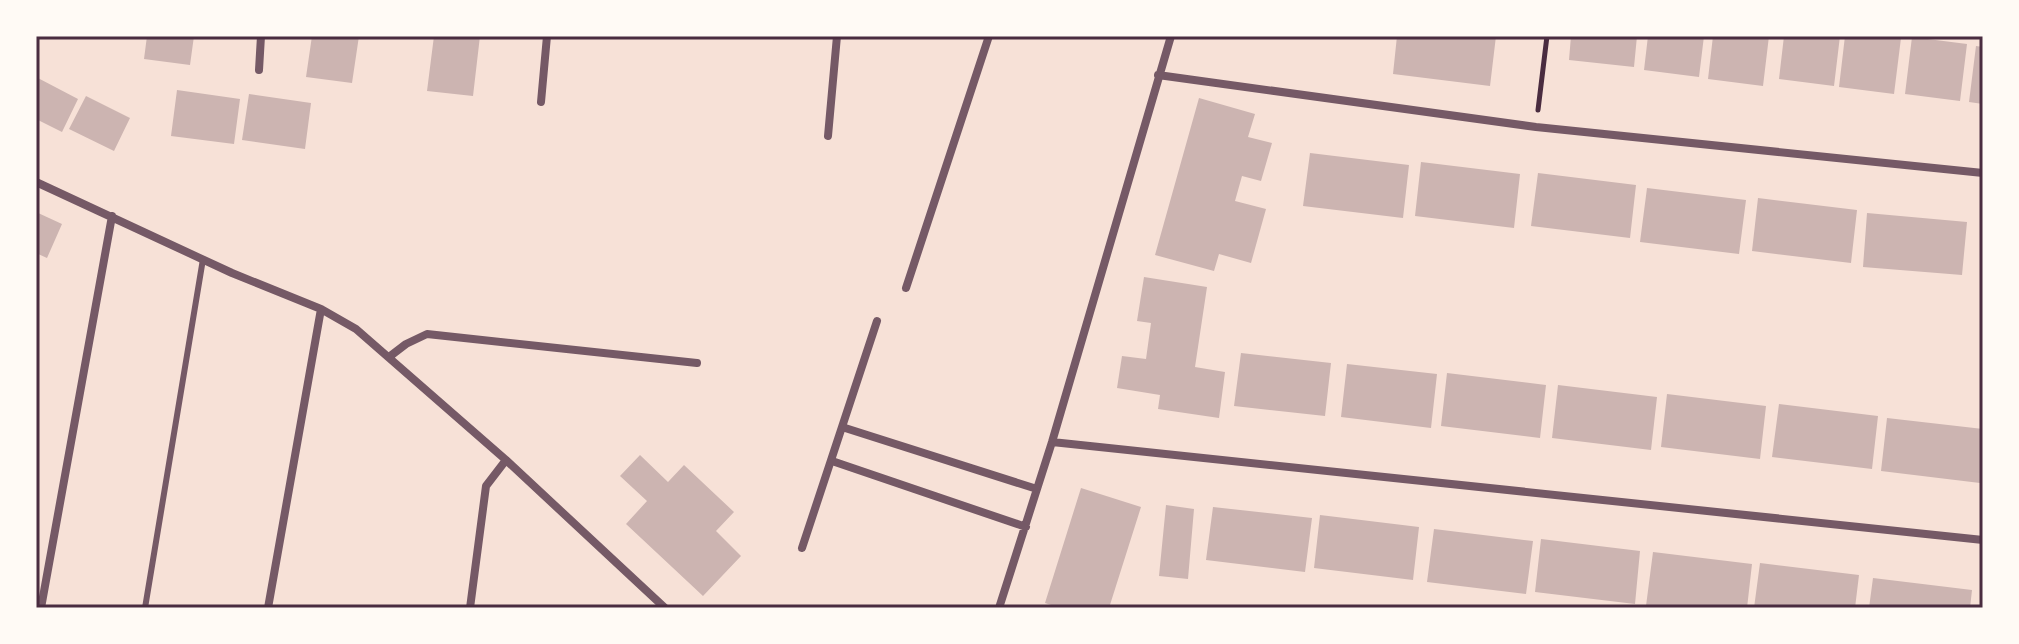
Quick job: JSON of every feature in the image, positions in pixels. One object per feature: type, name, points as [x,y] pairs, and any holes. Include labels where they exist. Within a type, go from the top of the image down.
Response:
[{"type":"street","points":[[259,70],[261,36]]},
{"type":"street","points":[[541,102],[547,36]]},
{"type":"street","points":[[828,136],[837,36]]},
{"type":"street","points":[[906,288],[989,36]]},
{"type":"street","points":[[999,608],[1052,442],[1171,36]]},
{"type":"street","points":[[1158,75],[1536,127],[1983,173]]},
{"type":"street","points":[[36,182],[321,309],[356,329],[506,460],[665,608]]},
{"type":"street","points":[[41,608],[112,216]]},
{"type":"street","points":[[268,608],[321,309]]},
{"type":"street","points":[[802,548],[877,321]]},
{"type":"street","points":[[389,357],[427,334],[697,363]]},
{"type":"street","points":[[842,427],[1037,489]]},
{"type":"street","points":[[1052,442],[1983,540]]},
{"type":"street","points":[[470,608],[486,486],[506,460]]},
{"type":"street","points":[[832,461],[1026,527]]},
{"type":"lane","points":[[145,608],[203,259]]},
{"type":"path","points":[[1536,127],[1547,36]]},
{"type":"building","points":[[147,36],[194,36],[190,65],[144,59]]},
{"type":"building","points":[[312,36],[359,36],[352,83],[306,77]]},
{"type":"building","points":[[434,36],[480,36],[473,96],[427,91]]},
{"type":"building","points":[[1397,36],[1496,36],[1490,86],[1393,74]]},
{"type":"building","points":[[1571,36],[1637,36],[1634,67],[1569,60]]},
{"type":"building","points":[[1648,36],[1704,36],[1699,77],[1644,70]]},
{"type":"building","points":[[1713,36],[1769,36],[1763,86],[1708,79]]},
{"type":"building","points":[[1784,36],[1840,36],[1834,86],[1779,79]]},
{"type":"building","points":[[1845,36],[1901,38],[1894,94],[1839,87]]},
{"type":"building","points":[[1912,37],[1967,44],[1960,101],[1905,94]]},
{"type":"building","points":[[1976,46],[1983,47],[1983,104],[1969,102]]},
{"type":"building","points":[[36,77],[78,99],[62,132],[36,119]]},
{"type":"building","points":[[177,90],[240,99],[234,144],[171,136]]},
{"type":"building","points":[[249,94],[311,103],[305,149],[242,140]]},
{"type":"building","points":[[86,96],[130,118],[114,151],[69,129]]},
{"type":"building","points":[[1199,98],[1255,114],[1248,137],[1272,143],[1261,181],[1242,176],[1235,201],[1266,209],[1251,263],[1219,254],[1214,271],[1155,255]]},
{"type":"building","points":[[1310,153],[1409,165],[1403,218],[1303,206]]},
{"type":"building","points":[[1421,162],[1520,174],[1514,228],[1415,216]]},
{"type":"building","points":[[1538,173],[1636,185],[1630,238],[1531,226]]},
{"type":"building","points":[[1647,188],[1746,200],[1739,254],[1640,242]]},
{"type":"building","points":[[1758,198],[1857,210],[1851,263],[1752,251]]},
{"type":"building","points":[[36,212],[62,224],[47,258],[36,253]]},
{"type":"building","points":[[1867,213],[1967,222],[1962,275],[1863,267]]},
{"type":"building","points":[[1144,277],[1207,287],[1195,367],[1225,372],[1219,418],[1158,409],[1160,395],[1117,388],[1122,356],[1146,359],[1151,323],[1137,321]]},
{"type":"building","points":[[1241,353],[1331,363],[1325,416],[1234,406]]},
{"type":"building","points":[[1347,364],[1437,374],[1431,428],[1341,417]]},
{"type":"building","points":[[1447,373],[1546,385],[1540,438],[1441,426]]},
{"type":"building","points":[[1558,385],[1657,397],[1651,450],[1552,438]]},
{"type":"building","points":[[1667,394],[1766,406],[1760,459],[1661,447]]},
{"type":"building","points":[[1779,404],[1878,416],[1872,469],[1772,457]]},
{"type":"building","points":[[1887,418],[1983,429],[1980,483],[1881,471]]},
{"type":"building","points":[[640,455],[668,482],[684,465],[734,512],[716,531],[741,556],[703,596],[626,524],[647,501],[620,476]]},
{"type":"building","points":[[1081,488],[1141,507],[1109,608],[1060,608],[1045,603]]},
{"type":"building","points":[[1166,505],[1194,509],[1188,579],[1159,576]]},
{"type":"building","points":[[1213,507],[1312,518],[1305,572],[1206,560]]},
{"type":"building","points":[[1320,515],[1419,527],[1413,580],[1314,568]]},
{"type":"building","points":[[1434,529],[1533,541],[1526,594],[1427,582]]},
{"type":"building","points":[[1541,539],[1640,551],[1635,604],[1535,592]]},
{"type":"building","points":[[1653,552],[1752,564],[1747,608],[1646,606]]},
{"type":"building","points":[[1760,563],[1859,575],[1855,608],[1754,608]]},
{"type":"building","points":[[1873,578],[1972,590],[1970,608],[1869,608]]}]
